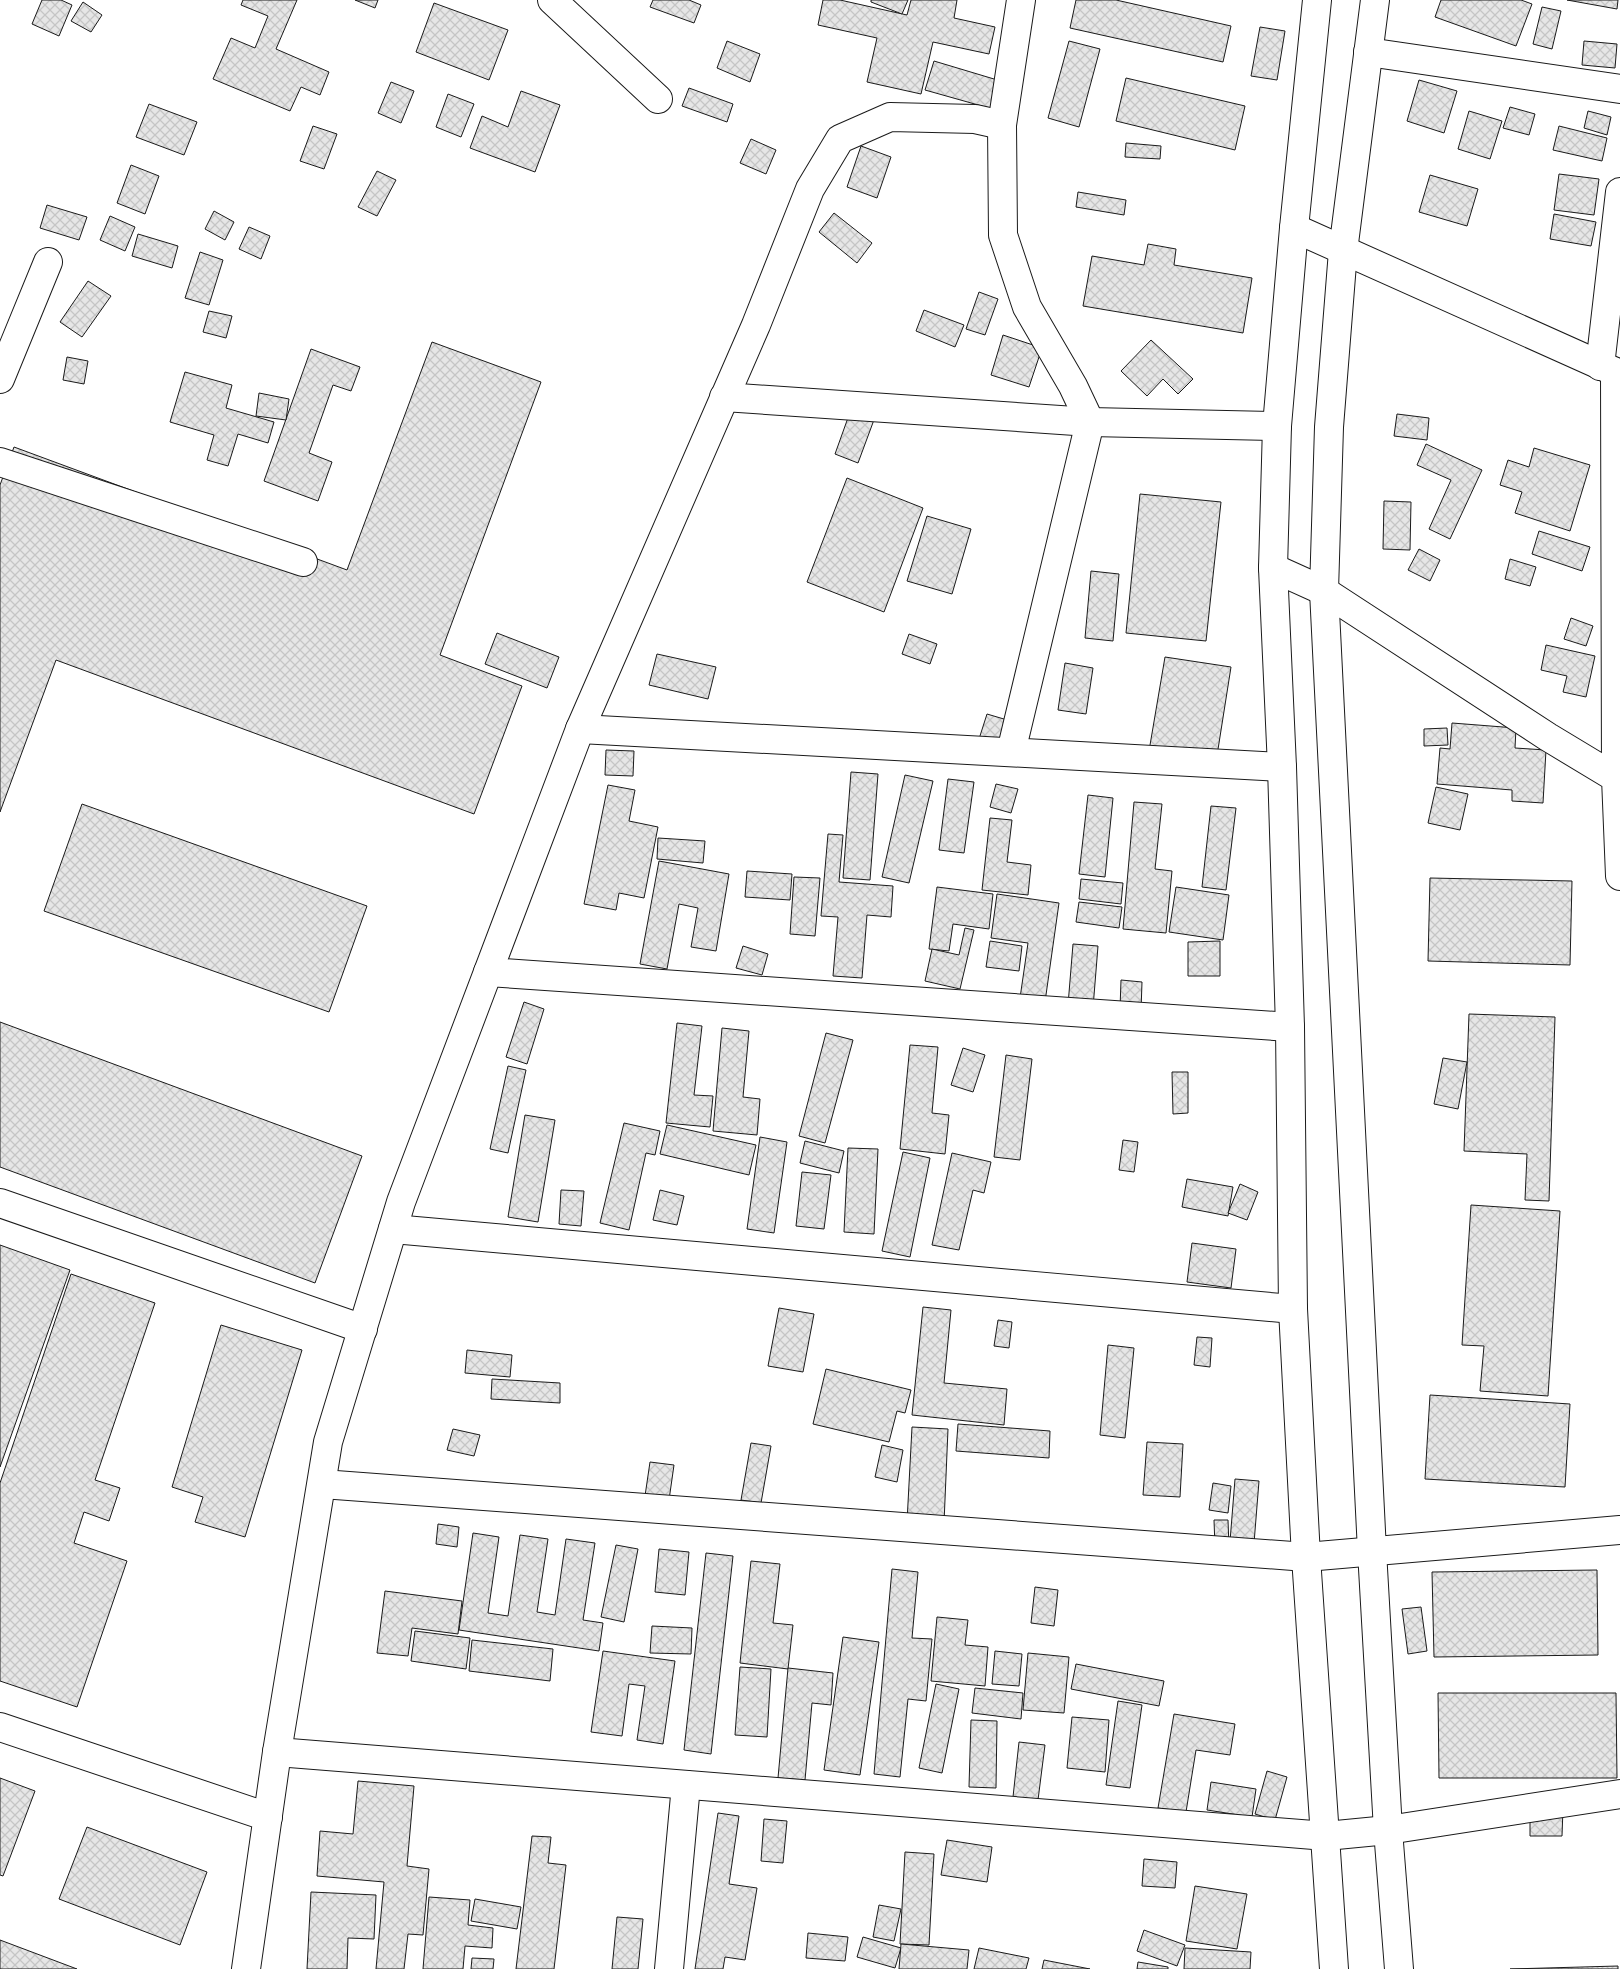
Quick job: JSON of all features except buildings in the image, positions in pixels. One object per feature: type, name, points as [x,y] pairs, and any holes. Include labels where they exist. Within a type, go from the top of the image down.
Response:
[{"type":"street","points":[[552,0],[658,99]]},
{"type":"street","points":[[1011,752],[1090,422],[1073,386],[1027,307],[1003,235],[1002,125],[1021,0]]},
{"type":"street","points":[[1317,0],[1294,228],[1277,426],[1273,568],[1282,767],[1290,1027],[1293,1309],[1306,1557],[1334,1969]]},
{"type":"street","points":[[1375,0],[1343,251],[1329,428],[1324,591],[1372,1551],[1388,1830],[1399,1969]]},
{"type":"street","points":[[1368,52],[1620,89]]},
{"type":"street","points":[[246,1969],[277,1752],[328,1442],[401,1202],[580,729],[756,325],[810,189],[840,139],[890,117],[976,119],[1002,125]]},
{"type":"street","points":[[1620,192],[1612,371],[1616,778],[1620,876]]},
{"type":"street","points":[[1294,228],[1612,371]]},
{"type":"street","points":[[0,379],[48,262]]},
{"type":"street","points":[[724,397],[1090,422],[1277,426]]},
{"type":"street","points":[[0,462],[303,562]]},
{"type":"street","points":[[1273,568],[1324,591],[1548,737],[1616,778]]},
{"type":"street","points":[[580,729],[1282,767]]},
{"type":"street","points":[[488,972],[1290,1027]]},
{"type":"street","points":[[0,1203],[363,1329]]},
{"type":"street","points":[[393,1229],[1293,1309]]},
{"type":"street","points":[[322,1484],[1306,1557],[1620,1530]]},
{"type":"street","points":[[0,1727],[268,1817]]},
{"type":"street","points":[[277,1752],[1326,1836],[1388,1830],[1620,1794]]},
{"type":"street","points":[[669,1969],[686,1785]]}]
